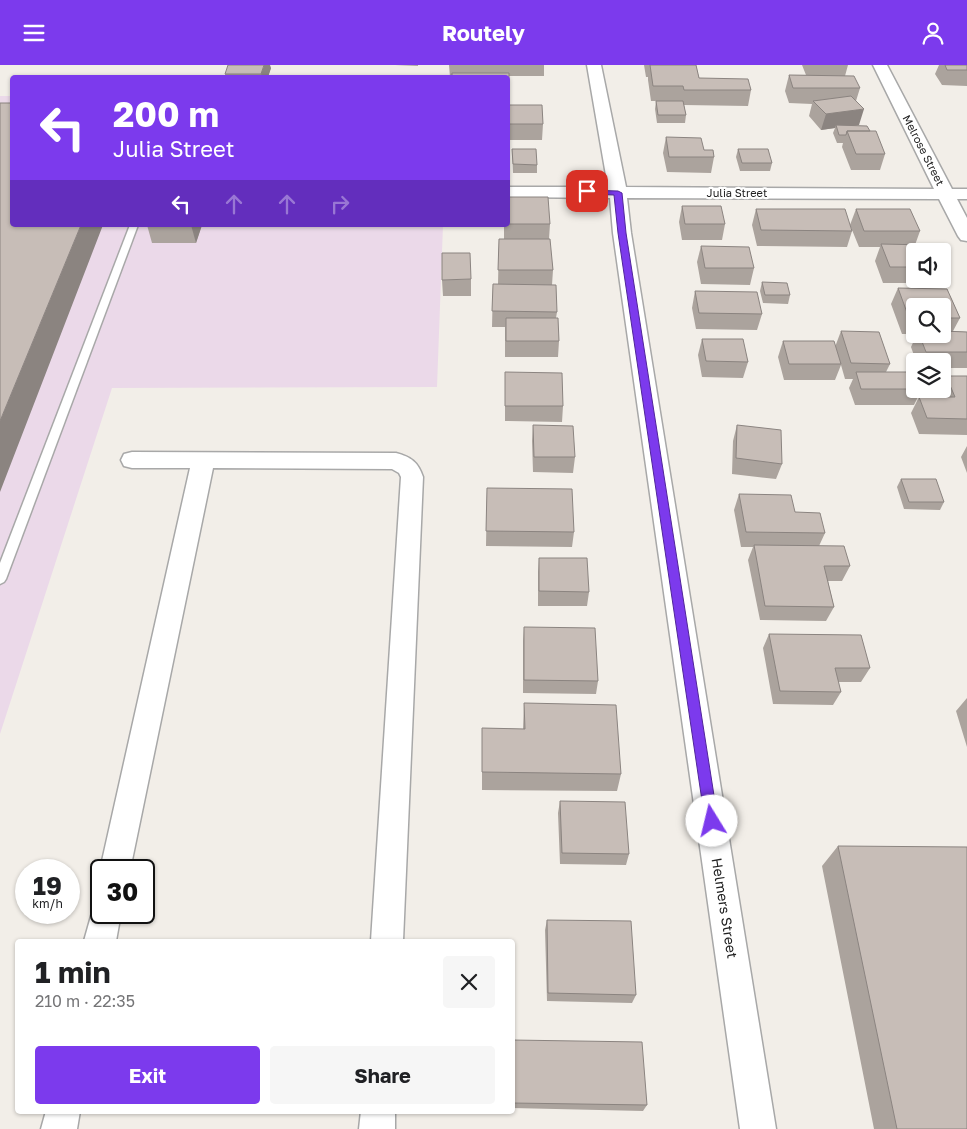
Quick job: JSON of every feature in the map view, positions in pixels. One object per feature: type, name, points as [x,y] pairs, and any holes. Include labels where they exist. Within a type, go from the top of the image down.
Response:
[{"type":"street","name":"Helmers Street","points":[[594,65],[618,193],[622,233],[758,1129]]},
{"type":"street","name":"Melrose Street","points":[[880,65],[967,236]]},
{"type":"street","name":"Julia Street","points":[[510,192],[967,194]]},
{"type":"street","points":[[132,460],[396,461],[409,468],[412,477],[387,939]]},
{"type":"street","points":[[117,859],[202,461]]},
{"type":"street","points":[[100,939],[104,924]]},
{"type":"street","points":[[59,1129],[62,1114]]},
{"type":"street","points":[[377,1129],[378,1114]]},
{"type":"lane","points":[[0,579],[133,227]]},
{"type":"shaded area","points":[[0,96],[10,96],[10,227],[443,227],[437,387],[112,388],[0,734]]},
{"type":"building","points":[[228,65],[264,65],[261,74],[225,74]]},
{"type":"building","points":[[650,65],[696,65],[699,78],[748,79],[751,90],[684,90],[683,86],[653,86]]},
{"type":"building","points":[[945,65],[967,65],[967,70],[947,70]]},
{"type":"building","points":[[452,73],[509,73],[509,75],[452,75]]},
{"type":"building","points":[[789,75],[854,76],[860,88],[793,88]]},
{"type":"building","points":[[851,96],[864,109],[826,114],[813,101]]},
{"type":"building","points":[[656,101],[683,101],[686,115],[658,115]]},
{"type":"building","points":[[0,103],[10,103],[10,227],[80,227],[0,421]]},
{"type":"building","points":[[510,105],[542,105],[543,124],[510,124]]},
{"type":"building","points":[[836,125],[867,126],[870,131],[847,131],[846,135],[839,135]]},
{"type":"building","points":[[847,131],[876,131],[885,154],[856,154]]},
{"type":"building","points":[[666,137],[701,138],[704,150],[713,150],[714,157],[669,157]]},
{"type":"building","points":[[512,149],[536,149],[537,165],[513,164]]},
{"type":"building","points":[[738,149],[768,149],[772,163],[742,163]]},
{"type":"building","points":[[510,197],[548,197],[550,224],[510,224]]},
{"type":"building","points":[[682,206],[721,206],[725,224],[685,224]]},
{"type":"building","points":[[756,209],[845,209],[852,231],[761,230]]},
{"type":"building","points":[[856,209],[910,209],[920,231],[864,231]]},
{"type":"building","points":[[499,239],[550,239],[553,270],[498,270]]},
{"type":"building","points":[[881,244],[906,245],[906,267],[890,267]]},
{"type":"building","points":[[701,246],[749,247],[754,268],[705,268]]},
{"type":"building","points":[[442,253],[470,253],[471,279],[442,280]]},
{"type":"building","points":[[762,282],[787,283],[790,295],[765,295]]},
{"type":"building","points":[[493,284],[556,285],[557,312],[492,311]]},
{"type":"building","points":[[898,288],[947,289],[960,318],[951,318],[951,298],[906,298],[906,310]]},
{"type":"building","points":[[695,291],[757,292],[762,314],[699,313]]},
{"type":"building","points":[[506,318],[558,318],[559,341],[506,341]]},
{"type":"building","points":[[841,331],[879,332],[890,364],[851,363]]},
{"type":"building","points":[[951,331],[967,332],[967,352],[926,352],[922,343],[951,343]]},
{"type":"building","points":[[702,339],[743,339],[748,362],[706,361]]},
{"type":"building","points":[[783,341],[834,341],[841,364],[789,364]]},
{"type":"building","points":[[505,372],[562,373],[563,406],[505,406]]},
{"type":"building","points":[[856,372],[906,372],[906,389],[861,389]]},
{"type":"building","points":[[951,376],[967,376],[967,419],[927,418],[919,398],[951,398],[955,397],[951,388]]},
{"type":"building","points":[[533,425],[573,426],[575,457],[534,457]]},
{"type":"building","points":[[737,425],[781,430],[782,464],[736,458]]},
{"type":"building","points":[[901,479],[936,479],[944,502],[909,502]]},
{"type":"building","points":[[487,488],[572,489],[574,532],[486,531]]},
{"type":"building","points":[[739,494],[791,495],[795,512],[820,513],[825,533],[746,532]]},
{"type":"building","points":[[754,545],[844,546],[850,566],[824,566],[834,607],[765,606]]},
{"type":"building","points":[[539,558],[587,558],[589,592],[539,591]]},
{"type":"building","points":[[524,627],[595,628],[598,681],[524,680]]},
{"type":"building","points":[[769,634],[861,635],[870,668],[835,668],[841,692],[780,691]]},
{"type":"building","points":[[524,703],[616,705],[621,774],[482,772],[482,728],[525,729]]},
{"type":"building","points":[[560,801],[625,802],[629,854],[562,853]]},
{"type":"building","points":[[838,846],[967,847],[967,1129],[897,1129]]},
{"type":"building","points":[[547,920],[631,921],[636,995],[548,993]]},
{"type":"building","points":[[515,1040],[642,1042],[647,1105],[515,1103]]},
{"type":"route","points":[[587,191],[618,193],[622,233],[712,821]]}]
